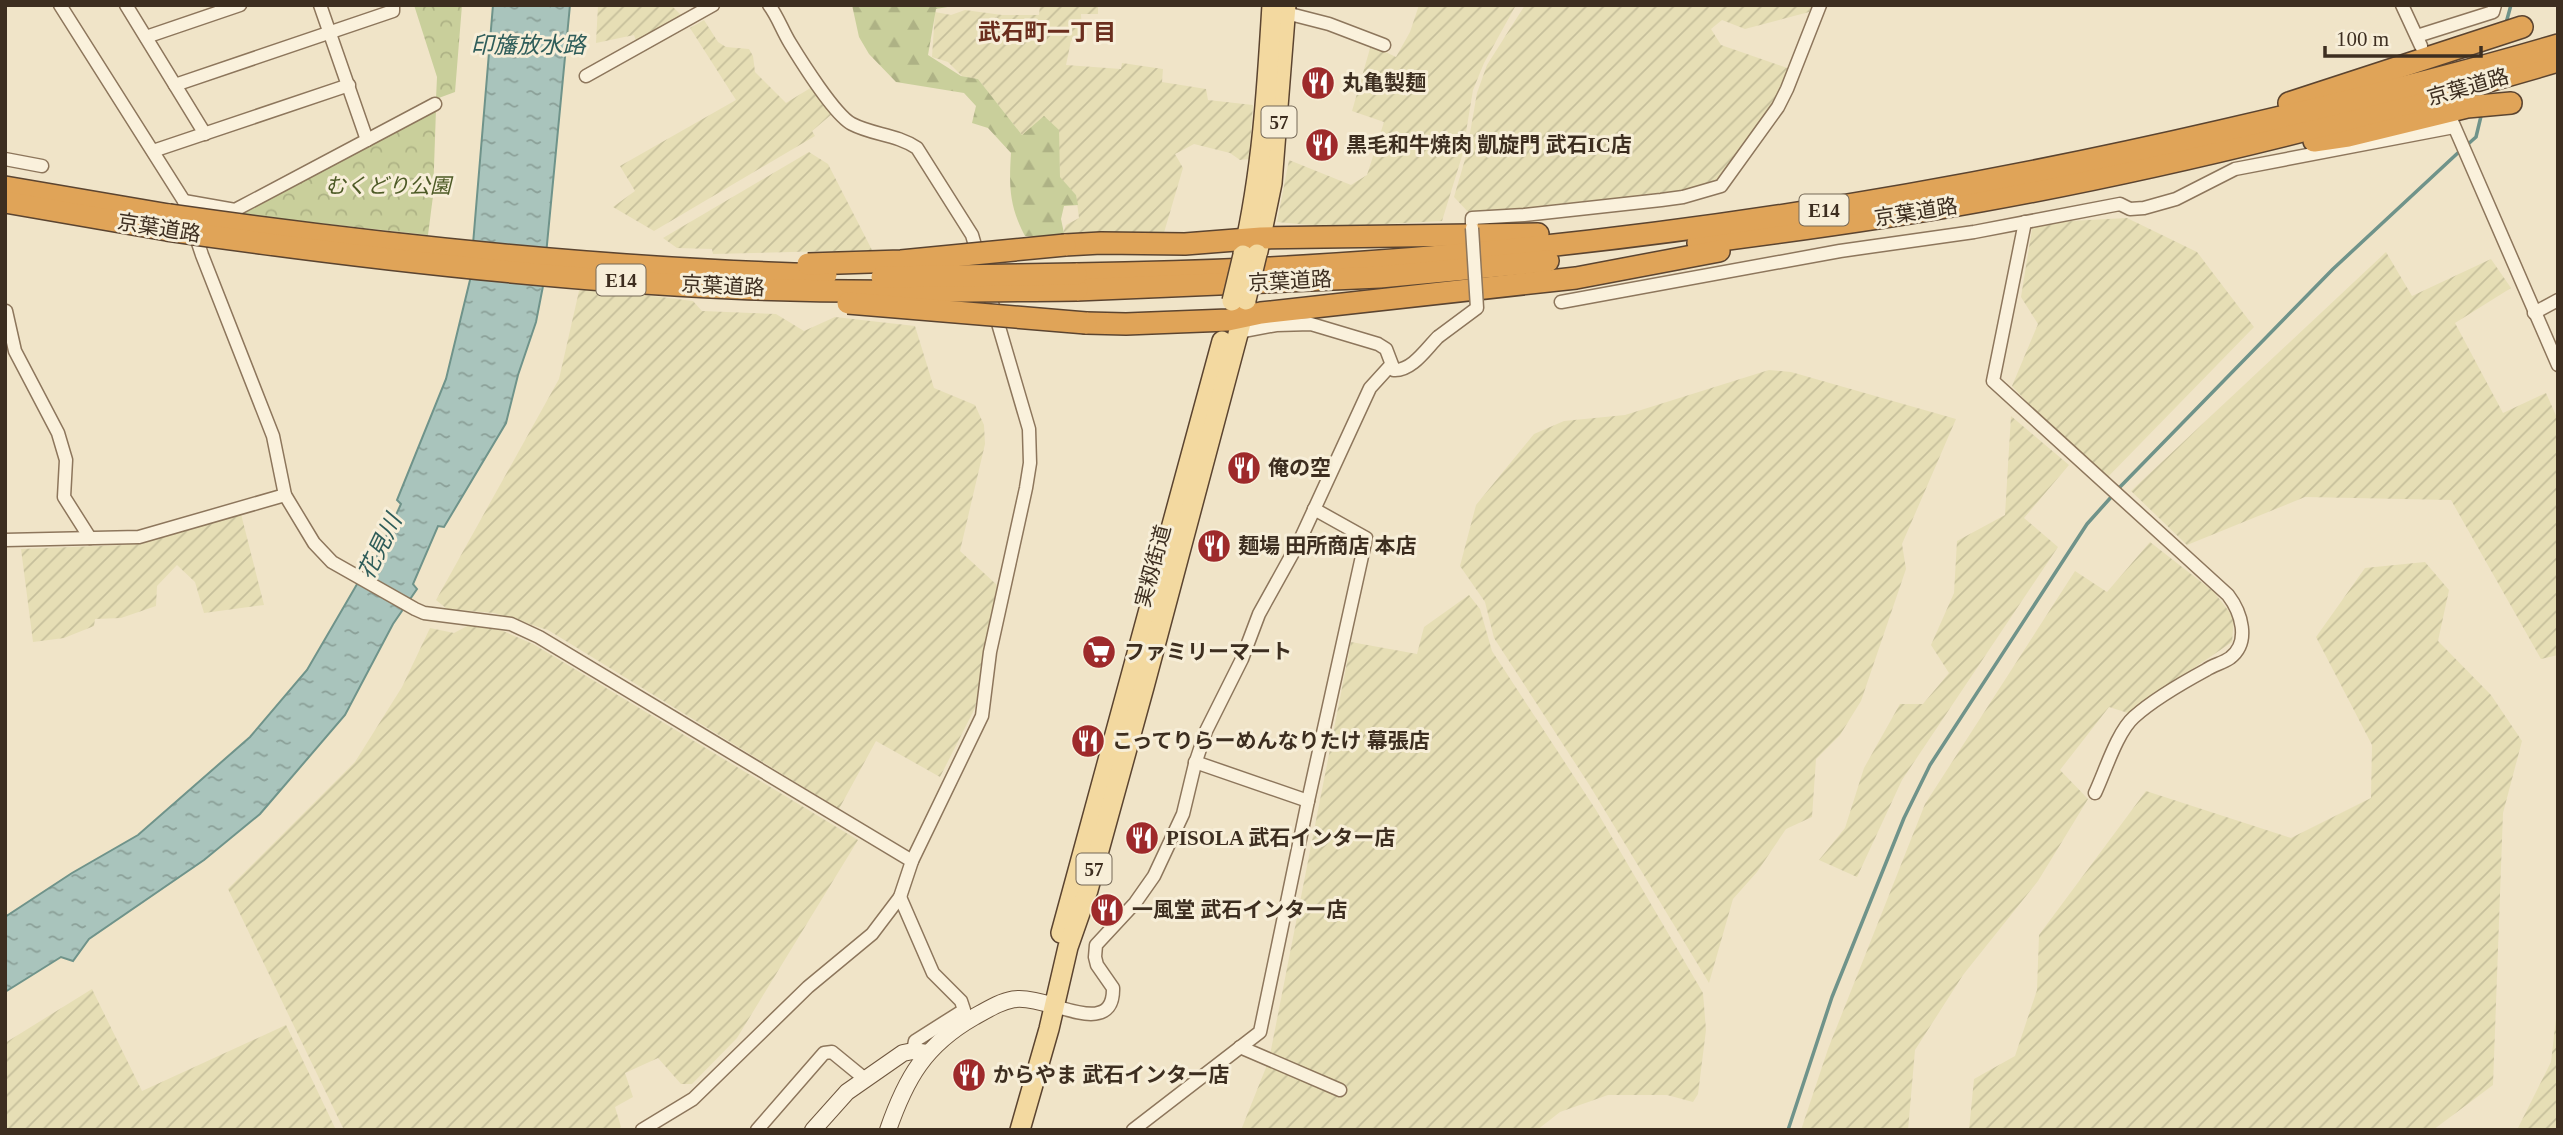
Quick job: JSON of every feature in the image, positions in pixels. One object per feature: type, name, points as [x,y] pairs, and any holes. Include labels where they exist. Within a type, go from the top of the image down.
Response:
[{"type":"highway","points":[[2162,154],[2522,27]]},
{"type":"highway","name":"京葉道路","points":[[5,187],[174,215],[613,272],[732,272],[1076,282],[1380,277],[1526,263],[1840,225],[1981,201],[2558,45]]},
{"type":"highway","name":"京葉道路","points":[[1076,282],[1141,274],[1421,258],[1663,234],[1815,212],[2162,154],[2394,109],[2558,61]]},
{"type":"highway","points":[[2162,154],[2348,136],[2485,103],[2511,103]]},
{"type":"highway","name":"京葉道路","points":[[5,202],[174,215]]},
{"type":"highway","points":[[613,272],[901,261],[1101,243],[1252,246],[1535,234],[1815,212]]},
{"type":"highway","points":[[613,272],[715,292],[905,309],[1126,324],[1576,278],[1668,262],[1840,225]]},
{"type":"main road","name":"実籾街道","points":[[1020,1130],[1049,1004],[1237,314],[1252,246],[1264,129],[1281,8]]},
{"type":"main road","name":"実籾街道","points":[[1008,1130],[1049,1004]]},
{"type":"street","points":[[60,5],[153,151],[174,215],[202,255],[273,436],[285,495],[314,543],[332,562],[424,613],[511,624],[539,637],[912,861]]},
{"type":"street","points":[[126,5],[205,134]]},
{"type":"street","points":[[146,37],[240,5]]},
{"type":"street","points":[[320,5],[367,140]]},
{"type":"street","points":[[175,85],[393,11],[394,5]]},
{"type":"street","points":[[586,76],[713,5]]},
{"type":"street","points":[[642,1130],[693,1099],[808,987],[872,934],[900,897],[912,861],[982,716],[990,652],[1030,463],[1029,429],[972,235],[917,148],[903,138],[883,135],[851,123],[840,114],[796,53],[769,5]]},
{"type":"street","points":[[1237,314],[1322,326],[1378,344],[1386,349],[1390,366],[1394,370],[1405,369],[1438,337],[1477,308],[1472,218],[1661,200],[1721,186],[1778,107],[1820,5]]},
{"type":"street","points":[[2402,5],[2419,41],[2493,12],[2495,5]]},
{"type":"street","points":[[1281,8],[1384,45]]},
{"type":"street","points":[[153,151],[349,85]]},
{"type":"street","points":[[174,215],[234,210],[435,104]]},
{"type":"street","points":[[1561,302],[2120,204],[2130,209],[2144,208],[2176,199],[2235,169],[2452,123],[2558,365]]},
{"type":"street","points":[[5,159],[43,166]]},
{"type":"street","points":[[2025,222],[1993,382],[2228,595],[2240,615],[2241,640],[2236,652],[2132,719],[2123,732],[2095,793]]},
{"type":"street","points":[[2534,313],[2558,300]]},
{"type":"street","points":[[6,311],[15,351],[58,433],[65,460],[64,498],[90,538]]},
{"type":"street","points":[[813,1130],[847,1092],[865,1079],[903,1054],[920,1052],[952,1029],[1008,999],[1024,998],[1092,1016],[1110,1003],[1112,987],[1097,965],[1096,947],[1135,903],[1154,876],[1183,814],[1195,762],[1206,731],[1242,659],[1259,614],[1300,540],[1370,388],[1390,366]]},
{"type":"street","points":[[5,540],[139,537],[285,495]]},
{"type":"street","points":[[1133,1130],[1260,1031],[1366,538],[1314,509]]},
{"type":"street","points":[[1195,762],[1308,801]]},
{"type":"street","points":[[888,1130],[920,1052],[915,1041],[964,1010],[961,1001],[933,973],[900,897]]},
{"type":"street","points":[[1240,1047],[1340,1090]]},
{"type":"street","points":[[757,1130],[824,1054],[832,1052],[865,1079]]},
{"type":"shaded area","points":[[598,5],[671,5],[681,15],[636,41],[634,35],[596,43]]},
{"type":"shaded area","points":[[1040,5],[1098,5],[1098,14],[1081,14],[1082,33],[1071,41],[1066,65],[1121,69],[1122,63],[1163,69],[1162,82],[1206,89],[1208,100],[1253,105],[1249,159],[1240,160],[1230,153],[1194,144],[1175,154],[1183,168],[1163,236],[1063,233],[1066,225],[1079,218],[1076,195],[1060,178],[1058,130],[1022,135],[978,79],[962,76],[948,62],[932,57],[935,12],[951,15],[965,10],[1002,15],[1039,15]]},
{"type":"shaded area","points":[[1419,5],[1516,5],[1484,63],[1473,90],[1462,156],[1442,221],[1331,227],[1277,222],[1289,160],[1351,185],[1367,175],[1384,122],[1352,111],[1371,45],[1396,57],[1410,32]]},
{"type":"shaded area","points":[[1525,5],[1812,5],[1809,12],[1745,29],[1722,20],[1711,29],[1721,45],[1790,69],[1775,105],[1718,184],[1672,196],[1470,214],[1454,197],[1466,156],[1477,93],[1487,65]]},
{"type":"shaded area","points":[[704,20],[718,42],[726,47],[749,49],[753,56],[755,72],[786,103],[812,87],[832,114],[812,131],[815,136],[654,231],[613,207],[635,191],[620,166],[736,100],[690,28]]},
{"type":"shaded area","points":[[809,152],[828,164],[872,250],[713,254],[712,249],[677,248],[663,238]]},
{"type":"shaded area","points":[[2127,218],[2197,252],[2254,327],[2103,482],[2012,386],[2038,324],[2021,297],[2033,223]]},
{"type":"shaded area","points":[[2386,252],[2412,296],[2491,259],[2511,288],[2455,323],[2503,413],[2546,393],[2558,420],[2558,655],[2541,659],[2451,500],[2305,497],[2187,545],[2131,491]]},
{"type":"shaded area","points":[[588,288],[693,301],[702,311],[776,314],[804,331],[835,317],[915,326],[934,388],[975,405],[984,425],[985,444],[960,551],[997,585],[975,708],[940,777],[876,741],[839,809],[548,630],[494,613],[447,609],[436,600],[559,379],[579,291]]},
{"type":"shaded area","points":[[1769,370],[1791,372],[1956,419],[1902,544],[1906,569],[1861,701],[1840,735],[1816,759],[1812,817],[1786,829],[1757,872],[1733,899],[1709,983],[1590,786],[1494,638],[1485,602],[1460,566],[1476,505],[1534,434],[1564,421],[1625,415]]},
{"type":"shaded area","points":[[2011,416],[2069,465],[2024,518],[2058,547],[1902,780],[1857,877],[1819,860],[1845,828],[1864,768],[1900,704],[1923,704],[1949,673],[1931,645],[1954,593],[1957,541],[2005,515]]},
{"type":"shaded area","points":[[241,514],[264,605],[204,613],[195,582],[177,565],[157,586],[156,606],[121,618],[95,619],[94,626],[64,638],[33,642],[21,549],[125,545]]},
{"type":"shaded area","points":[[2150,542],[2214,592],[2234,618],[2232,642],[2128,713],[2109,707],[2060,770],[2088,799],[2038,881],[1963,975],[1915,1050],[1908,1130],[1801,1130],[1828,1049],[1925,804],[2075,571],[2107,592]]},
{"type":"shaded area","points":[[2425,562],[2449,590],[2438,641],[2491,695],[2522,741],[2503,813],[2493,1085],[2433,1130],[1969,1130],[1974,1079],[2015,1056],[2037,990],[2039,935],[2146,791],[2291,838],[2371,798],[2372,745],[2316,637],[2365,568]]},
{"type":"shaded area","points":[[1469,595],[1480,609],[1492,651],[1596,810],[1703,993],[1706,1030],[1698,1094],[1693,1102],[1667,1095],[1608,1095],[1560,1112],[1537,1130],[1241,1130],[1269,1060],[1351,642],[1417,654],[1424,627]]},
{"type":"shaded area","points":[[471,624],[503,631],[533,644],[858,840],[737,1038],[692,1084],[681,1084],[658,1058],[625,1073],[633,1097],[615,1107],[621,1127],[617,1130],[344,1130],[228,889],[355,762],[402,687],[430,628],[454,633]]},
{"type":"shaded area","points":[[92,989],[142,1091],[286,1025],[336,1130],[5,1130],[5,1043]]},
{"type":"shaded area","points":[[2558,1001],[2558,1130],[2517,1130],[2551,1062]]},
{"type":"green space","points":[[414,5],[462,5],[455,92],[436,99],[437,77]]},
{"type":"green space","points":[[852,5],[959,5],[936,9],[928,55],[961,76],[978,79],[1022,135],[1044,116],[1059,130],[1060,177],[1076,195],[1078,205],[1064,206],[1061,219],[1065,238],[1025,236],[1011,196],[1011,153],[988,128],[972,123],[976,106],[964,93],[896,82],[869,54],[859,37]]},
{"type":"green space","name":"むくどり公園","points":[[436,109],[433,196],[428,235],[236,214]]},
{"type":"water","name":"印旛放水路","points":[[493,5],[570,5],[543,286],[536,322],[518,375],[506,423],[444,527],[438,526],[413,584],[417,589],[393,624],[345,715],[260,814],[204,860],[89,939],[73,961],[61,957],[5,992],[5,917],[72,873],[138,835],[250,737],[307,670],[367,567],[373,565],[401,504],[397,500],[446,379],[470,280]]},
{"type":"waterway","points":[[2506,23],[2511,5]]},
{"type":"waterway","points":[[2467,145],[2476,137],[2482,112]]},
{"type":"waterway","points":[[2118,489],[2333,269],[2461,150]]},
{"type":"waterway","points":[[1788,1130],[1832,997],[1904,818],[1930,765],[2087,524],[2113,495]]},
{"type":"place","name":"丸亀製麺","points":[[1318,83]]},
{"type":"place","name":"黒毛和牛焼肉 凱旋門 武石IC店","points":[[1322,145]]},
{"type":"place","name":"俺の空","points":[[1244,468]]},
{"type":"place","name":"麺場 田所商店 本店","points":[[1214,546]]},
{"type":"place","name":"ファミリーマート","points":[[1099,652]]},
{"type":"place","name":"こってりらーめんなりたけ 幕張店","points":[[1088,741]]},
{"type":"place","name":"PISOLA 武石インター店","points":[[1142,838]]},
{"type":"place","name":"一風堂 武石インター店","points":[[1107,910]]},
{"type":"place","name":"からやま 武石インター店","points":[[969,1075]]},
{"type":"district","name":"武石町一丁目","points":[[1047,32]]},
{"type":"water label","name":"花見川","points":[[380,547]]}]
